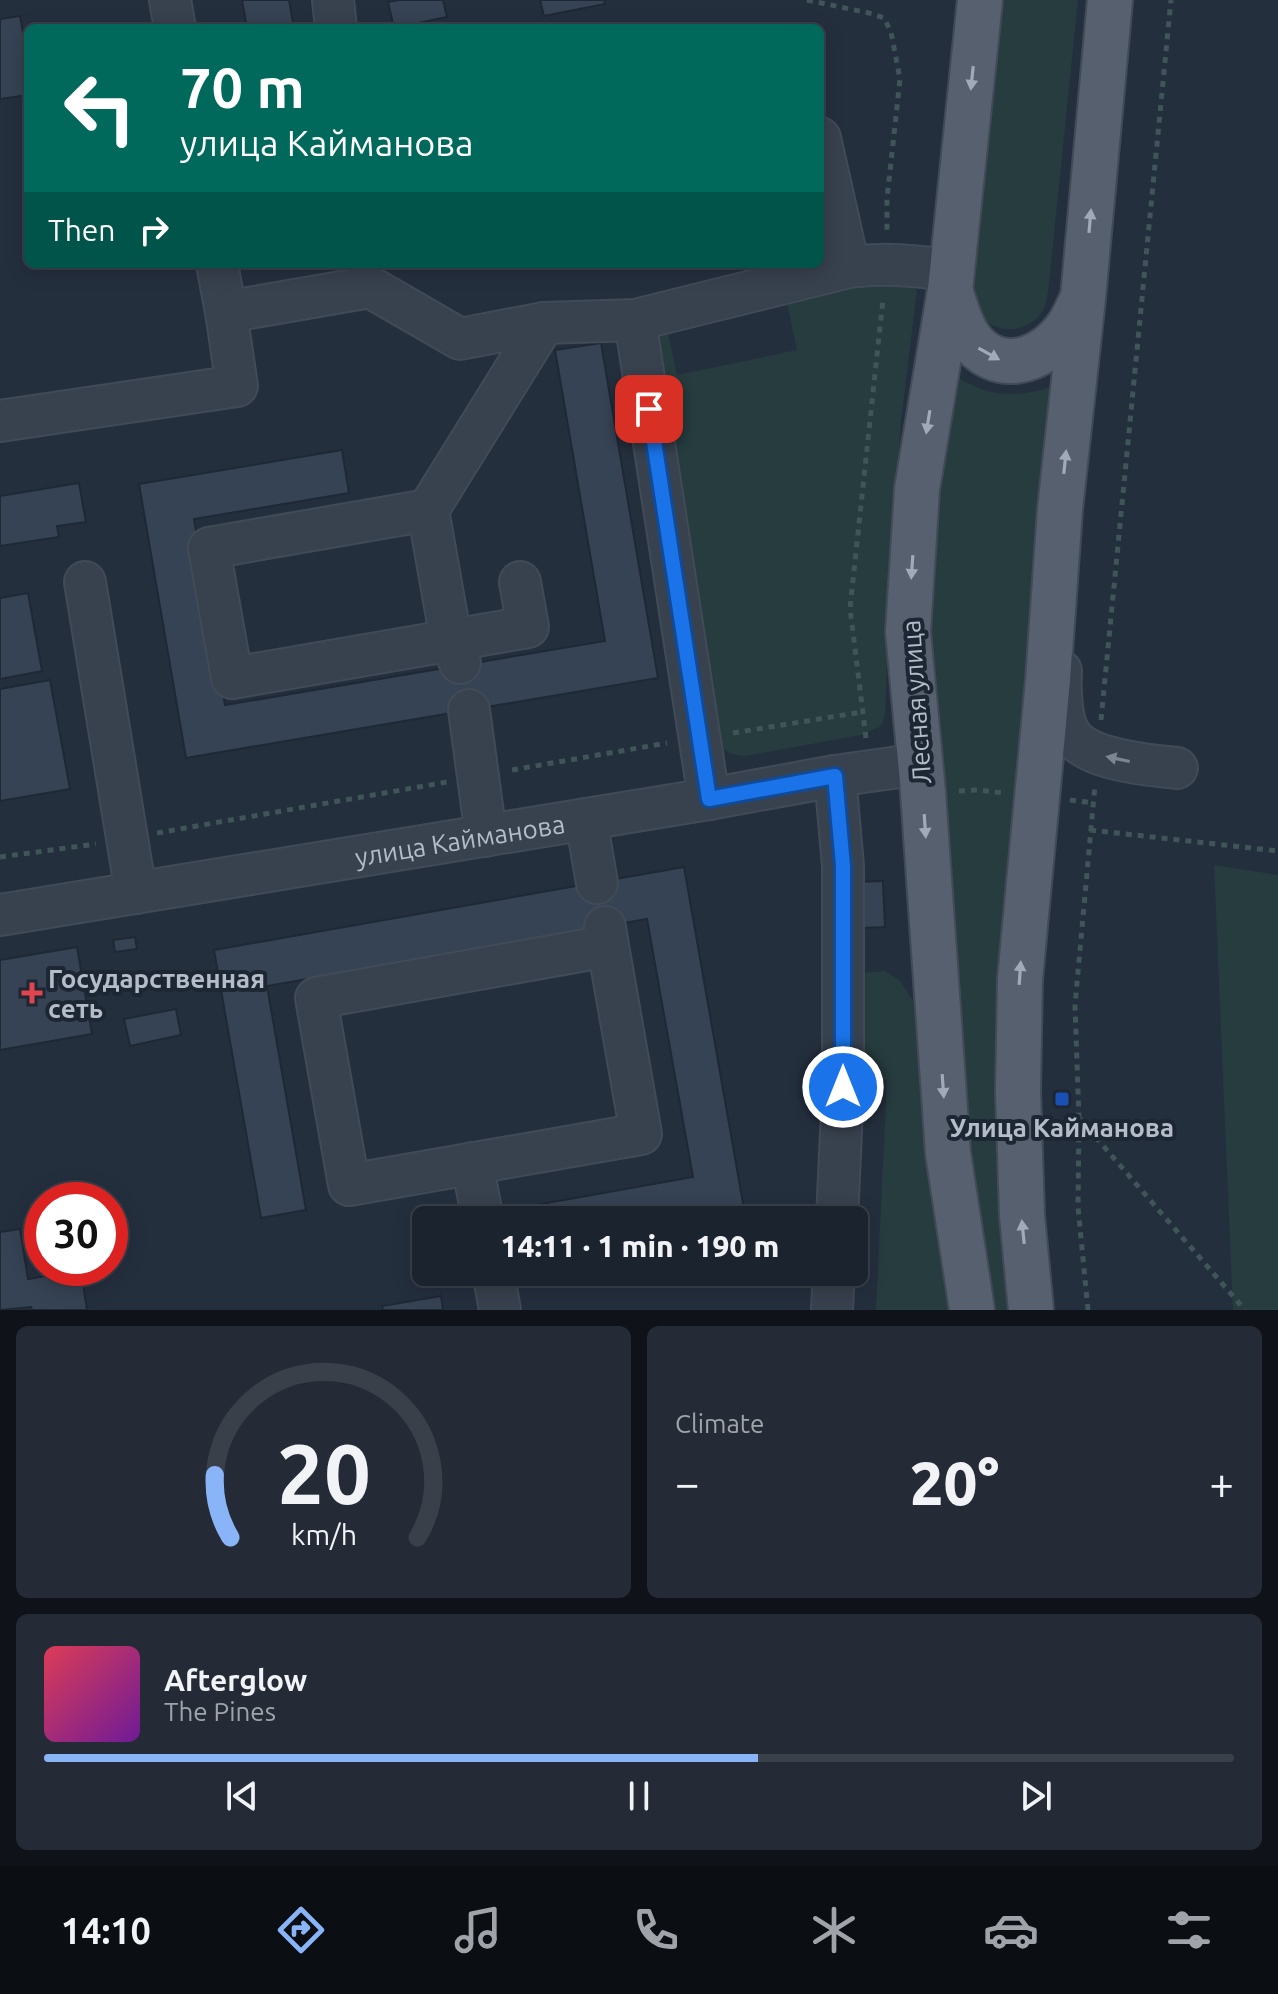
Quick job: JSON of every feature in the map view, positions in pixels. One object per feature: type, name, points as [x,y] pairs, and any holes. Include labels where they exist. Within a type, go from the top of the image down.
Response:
[{"type":"main road","name":"Лесная улица","points":[[972,1310],[948,1153],[908,632],[917,489],[951,280],[980,0]]},
{"type":"main road","points":[[1031,1310],[1022,1216],[1018,1091],[1020,979],[1048,680],[1060,509],[1110,0]]},
{"type":"main road","points":[[951,280],[960,322],[968,337],[989,357],[1013,362],[1025,360],[1052,345],[1067,328],[1083,298]]},
{"type":"street","points":[[170,0],[174,24]]},
{"type":"street","points":[[333,0],[336,24]]},
{"type":"street","points":[[824,156],[849,267]]},
{"type":"street","points":[[226,312],[370,287],[460,339],[544,323],[635,320],[849,267],[912,265],[951,280]]},
{"type":"street","points":[[0,421],[237,386],[218,268]]},
{"type":"street","points":[[635,320],[709,799]]},
{"type":"street","points":[[456,653],[428,510],[544,323]]},
{"type":"street","points":[[1060,509],[1068,586],[1060,686],[1067,730],[1080,744],[1098,755],[1177,768]]},
{"type":"street","points":[[428,510],[209,548],[232,678],[456,653],[528,627],[520,582]]},
{"type":"street","points":[[85,582],[136,893]]},
{"type":"street","points":[[469,710],[486,836]]},
{"type":"street","name":"улица Кайманова","points":[[0,915],[920,764]]},
{"type":"street","points":[[835,776],[843,866],[843,1087],[838,1206]]},
{"type":"street","points":[[586,819],[597,883]]},
{"type":"street","points":[[607,937],[641,1134],[472,1163],[349,1185],[316,998],[607,937]]},
{"type":"street","points":[[472,1163],[480,1206]]},
{"type":"street","points":[[496,1286],[500,1310]]},
{"type":"street","points":[[832,1310],[833,1286]]},
{"type":"path","points":[[1088,1310],[1078,1207],[1075,1005],[1171,0]]},
{"type":"path","points":[[0,857],[127,839],[862,712]]},
{"type":"path","points":[[1090,830],[1278,851]]},
{"type":"path","points":[[1079,1119],[1245,1310]]},
{"type":"green space","points":[[999,0],[1078,0],[1047,299],[1037,319],[1013,329],[996,327],[988,322],[980,313],[971,292]]},
{"type":"green space","points":[[910,280],[917,291],[901,421],[890,574],[885,716],[881,726],[861,735],[745,756],[731,753],[718,745],[652,330],[666,324],[677,375],[797,350],[784,289]]},
{"type":"green space","points":[[948,371],[975,386],[1000,393],[1027,393],[1057,385],[1014,1310],[994,1310],[961,1073],[930,618]]},
{"type":"green space","points":[[1214,865],[1278,875],[1278,1310],[1233,1310]]},
{"type":"green space","points":[[885,971],[900,981],[913,1001],[927,1137],[952,1310],[876,1310],[887,1080],[854,1079],[849,974]]},
{"type":"building","points":[[242,0],[289,0],[293,24],[246,24]]},
{"type":"building","points":[[443,0],[447,17],[413,24],[393,24],[388,2]]},
{"type":"building","points":[[540,0],[604,0],[605,4],[544,16]]},
{"type":"building","points":[[20,16],[24,38],[24,96],[0,99],[0,19]]},
{"type":"building","points":[[601,343],[658,678],[186,758],[139,484],[342,450],[349,493],[194,519],[225,705],[605,641],[555,350]]},
{"type":"building","points":[[79,483],[86,522],[57,526],[59,537],[0,546],[0,496]]},
{"type":"building","points":[[28,593],[42,671],[0,679],[0,598]]},
{"type":"building","points":[[50,680],[70,789],[0,801],[0,689]]},
{"type":"building","points":[[684,867],[743,1206],[536,1206],[693,1177],[647,919],[267,986],[306,1210],[261,1218],[214,950]]},
{"type":"building","points":[[883,881],[885,927],[859,928],[857,882]]},
{"type":"building","points":[[135,937],[137,949],[115,952],[113,940]]},
{"type":"building","points":[[77,947],[92,1034],[0,1050],[0,960]]},
{"type":"building","points":[[176,1009],[181,1035],[130,1046],[124,1019]]},
{"type":"building","points":[[20,1229],[24,1286],[83,1286],[87,1310],[32,1310],[31,1307],[0,1310],[0,1232]]},
{"type":"building","points":[[441,1296],[443,1310],[383,1310],[382,1306]]},
{"type":"place","name":"Государственная сеть","points":[[32,993]]},
{"type":"place","name":"Улица Кайманова","points":[[1062,1099]]},
{"type":"route","points":[[649,409],[709,799],[835,776],[843,866],[843,1087]]}]
